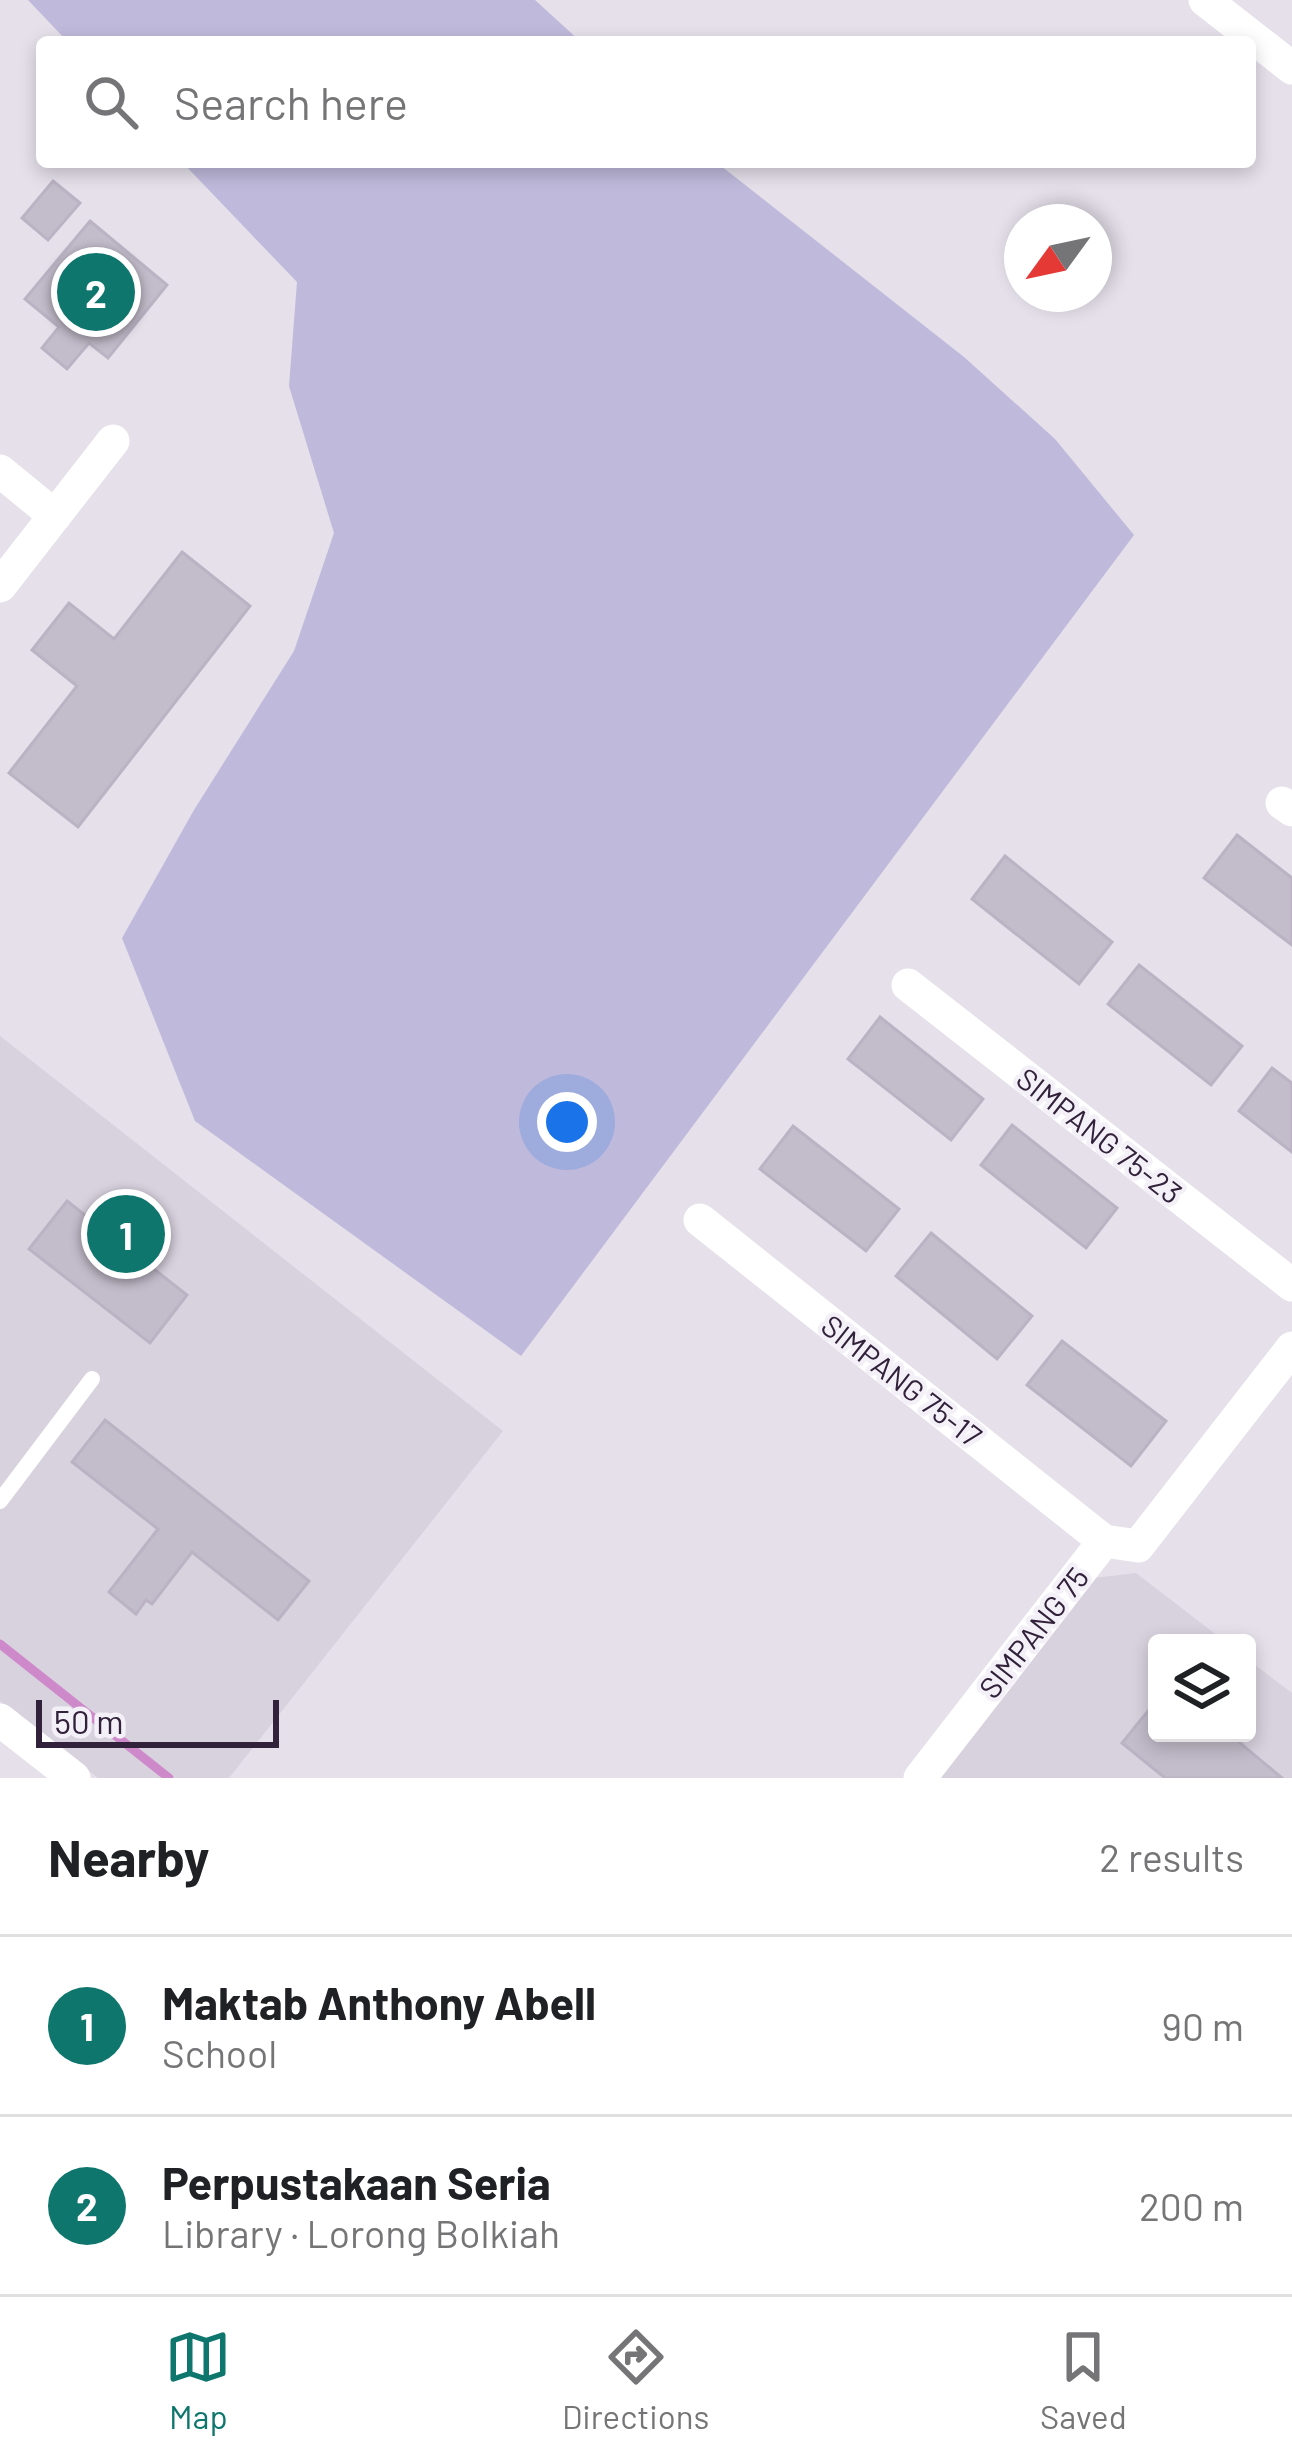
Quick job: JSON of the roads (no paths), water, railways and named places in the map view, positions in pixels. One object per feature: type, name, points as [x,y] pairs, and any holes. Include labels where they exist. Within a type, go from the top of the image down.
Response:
[{"type":"street","points":[[1205,0],[1251,36]]},
{"type":"street","points":[[1256,40],[1292,68]]},
{"type":"street","points":[[0,586],[113,441]]},
{"type":"street","points":[[0,472],[55,516]]},
{"type":"street","name":"SIMPANG 75-23","points":[[908,985],[1292,1285]]},
{"type":"street","name":"SIMPANG 75-17","points":[[700,1220],[1104,1541]]},
{"type":"street","name":"SIMPANG 75","points":[[920,1778],[1104,1541],[1138,1546],[1292,1348]]},
{"type":"street","points":[[0,1720],[74,1778]]},
{"type":"lane","points":[[0,1499],[92,1379]]},
{"type":"waterway","points":[[0,1644],[169,1778]]},
{"type":"place","name":"Perpustakaan Seria","points":[[96,292]]},
{"type":"place","name":"Maktab Anthony Abell","points":[[126,1234]]}]
